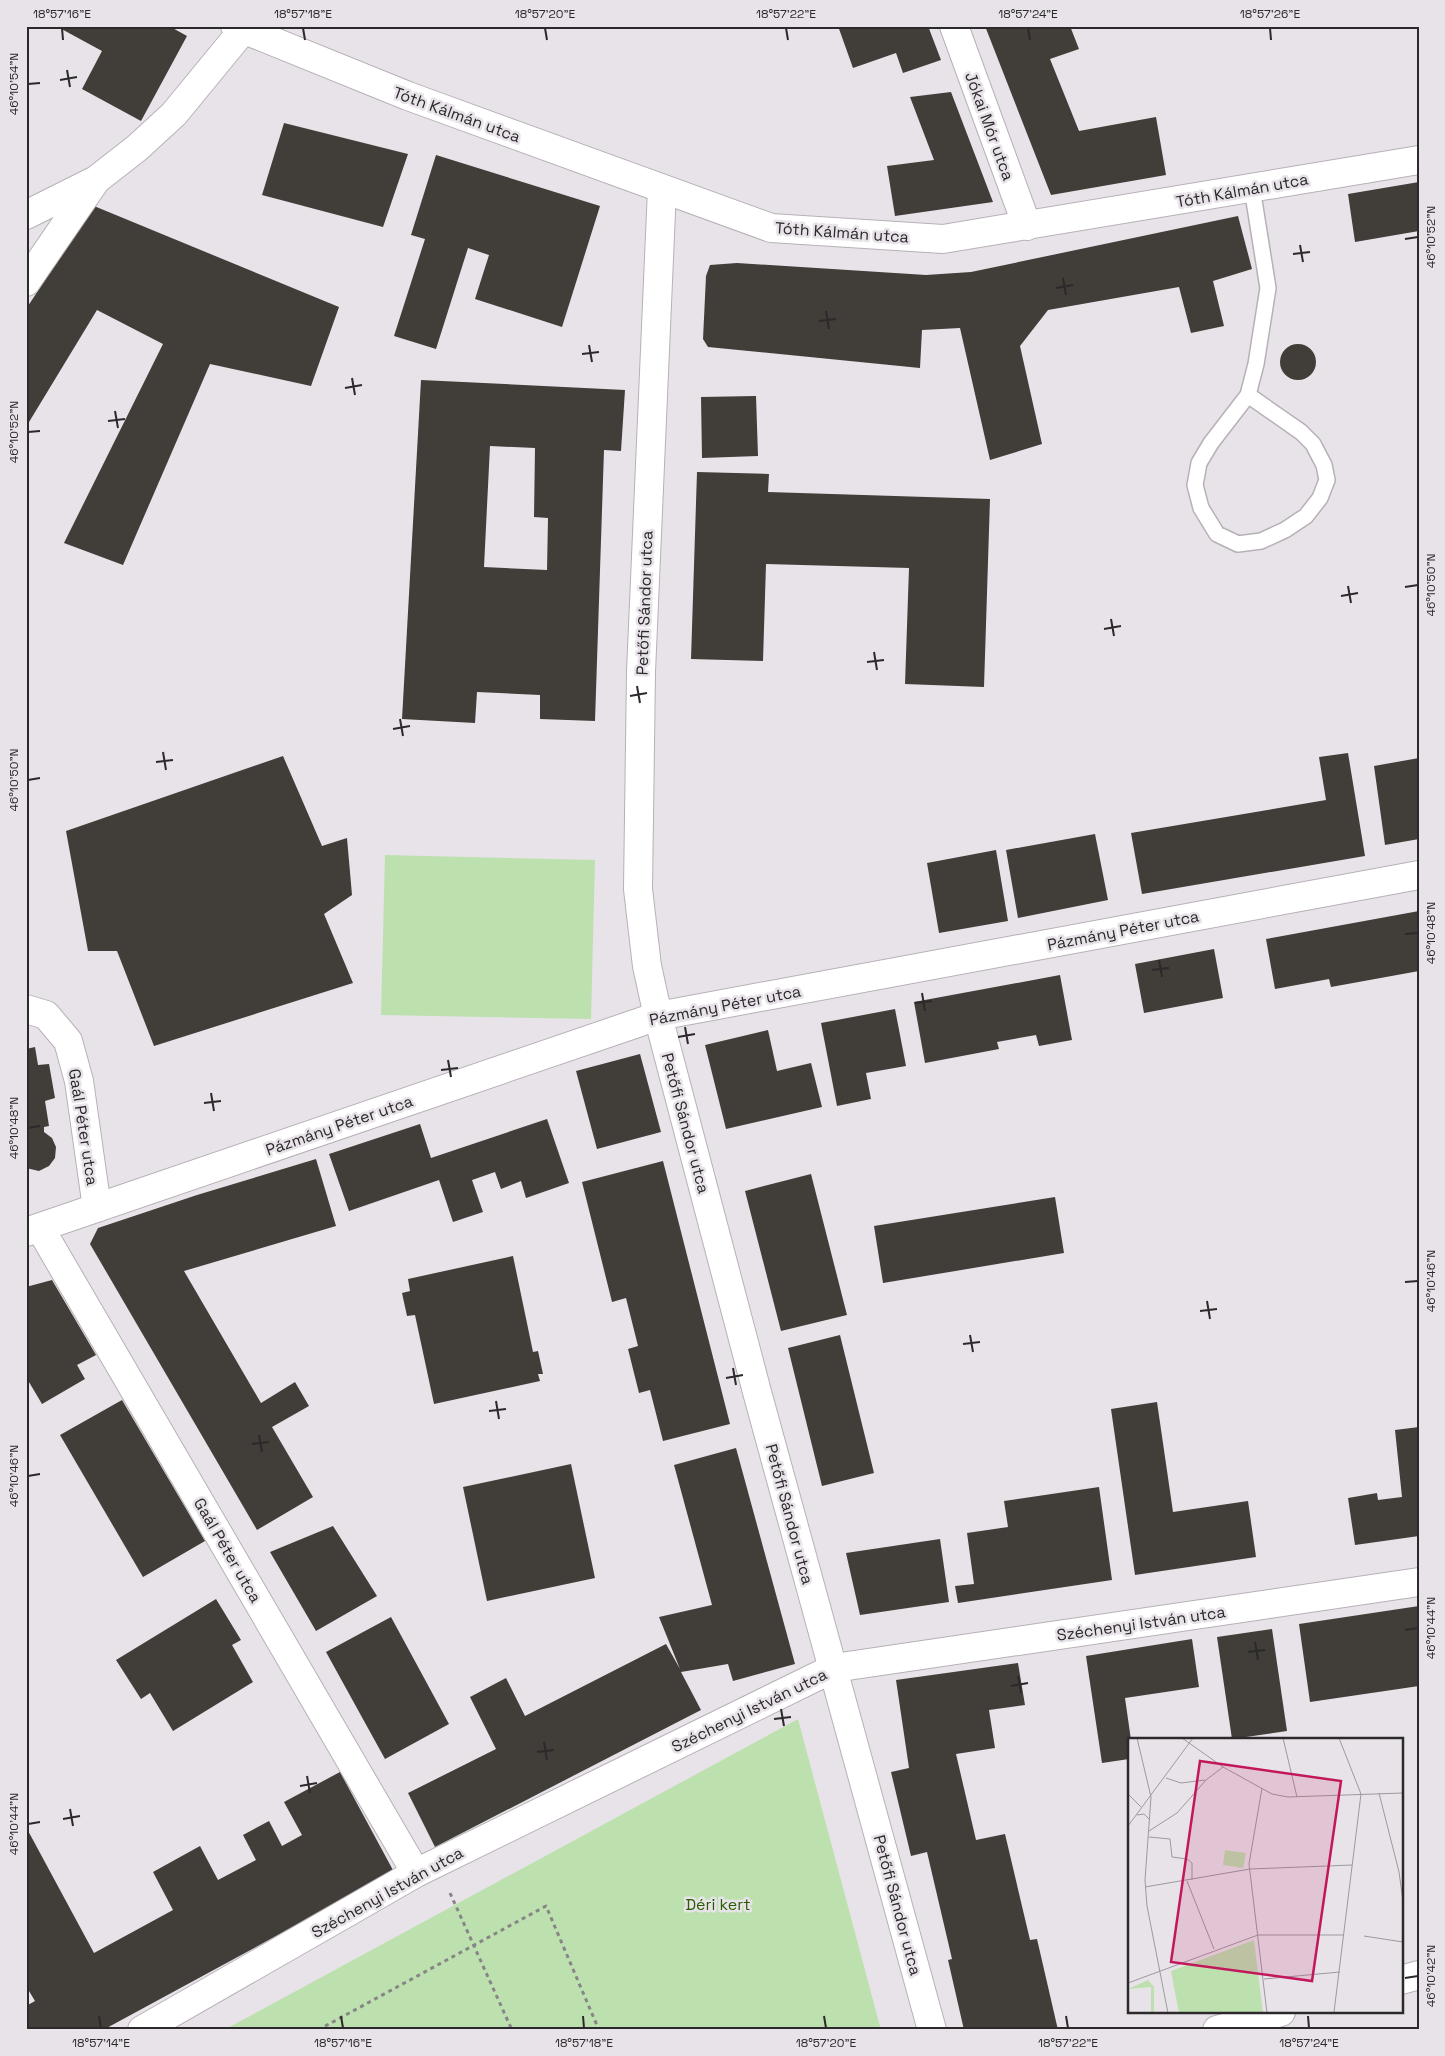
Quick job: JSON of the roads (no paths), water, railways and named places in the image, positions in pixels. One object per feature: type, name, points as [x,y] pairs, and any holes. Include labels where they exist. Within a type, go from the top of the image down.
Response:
[{"type":"street","name":"Jókai Mór utca","points":[[954,26],[1026,226]]},
{"type":"street","name":"Tóth Kálmán utca","points":[[239,28],[408,96],[771,228],[943,239],[1419,160]]},
{"type":"street","points":[[26,215],[96,180],[138,148],[174,114],[216,65],[239,28]]},
{"type":"street","points":[[26,282],[96,180]]},
{"type":"street","name":"Petőfi Sándor utca","points":[[662,189],[641,672],[638,890],[647,966],[658,1016],[757,1392],[932,2030]]},
{"type":"street","name":"Pázmány Péter utca","points":[[33,1230],[658,1016],[1419,875]]},
{"type":"street","name":"Gaál Péter utca","points":[[26,1009],[46,1015],[68,1041],[79,1081],[97,1208]]},
{"type":"street","name":"Gaál Péter utca","points":[[33,1230],[426,1868]]},
{"type":"street","name":"Széchenyi István utca","points":[[142,2030],[426,1868],[834,1668],[1419,1582]]},
{"type":"street","points":[[1402,1980],[1419,1975]]},
{"type":"street","points":[[1217,2030],[1274,2014]]},
{"type":"lane","points":[[1248,395],[1301,432],[1313,444],[1324,465],[1327,480],[1320,498],[1306,516],[1286,530],[1260,542],[1238,544],[1217,534],[1201,508],[1195,485],[1199,462],[1211,443],[1248,395],[1256,364],[1268,288],[1252,188]]},
{"type":"park label","name":"Déri kert","points":[[718,1904]]}]
